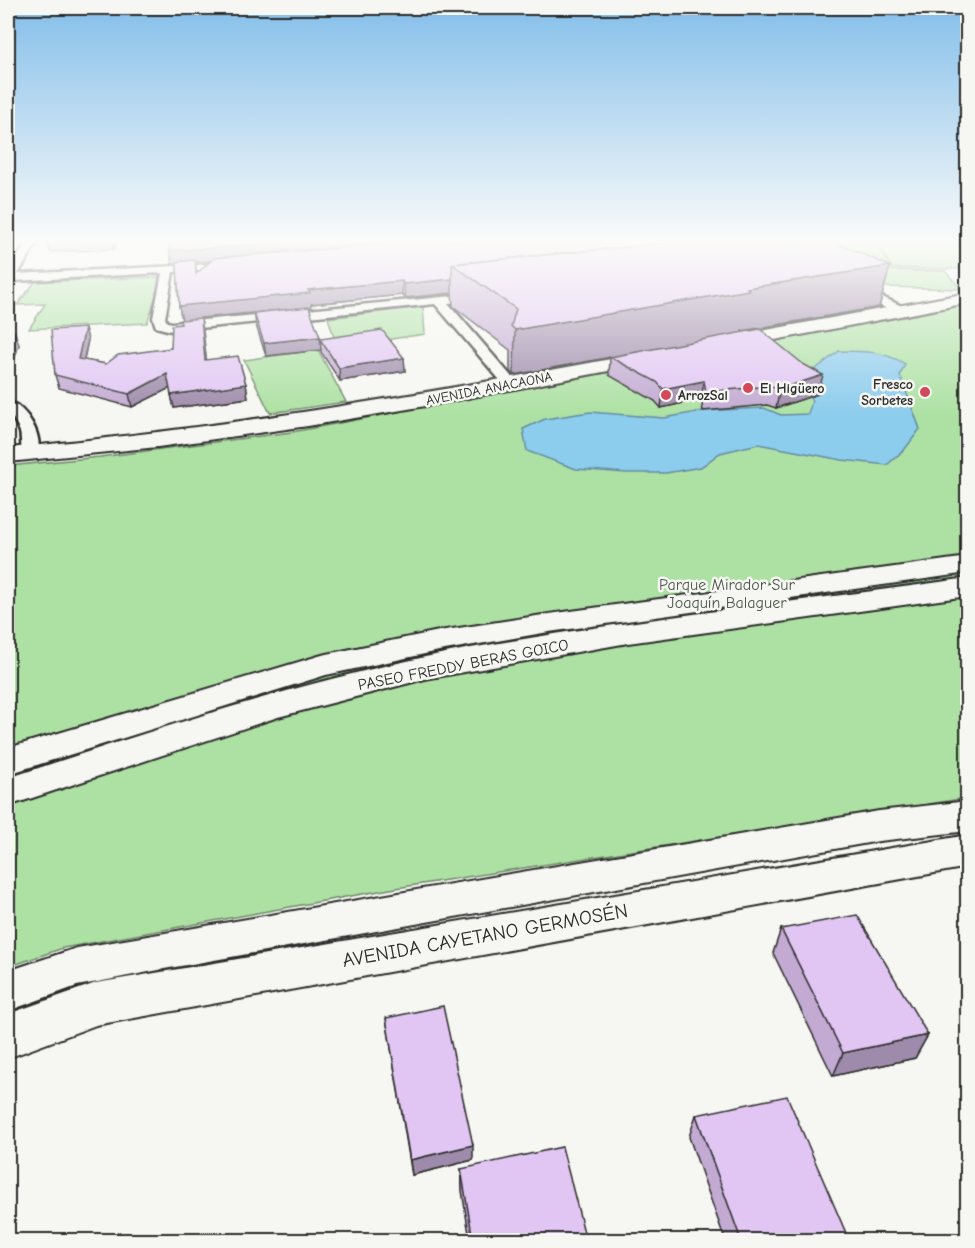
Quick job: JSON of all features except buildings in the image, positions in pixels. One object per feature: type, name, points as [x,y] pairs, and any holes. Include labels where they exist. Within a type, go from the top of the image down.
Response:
[{"type":"street","points":[[163,299],[159,318],[161,324],[171,327],[454,299]]},
{"type":"street","points":[[878,299],[900,310]]},
{"type":"street","points":[[708,346],[961,299]]},
{"type":"street","points":[[439,301],[510,383]]},
{"type":"street","name":"AVENIDA ANACAONA","points":[[8,455],[172,438],[309,419],[673,353]]},
{"type":"street","points":[[8,406],[17,412],[27,427],[30,453]]},
{"type":"street","name":"PASEO FREDDY BERAS GOICO","points":[[8,761],[322,665],[439,641],[560,621],[968,565]]},
{"type":"street","name":"PASEO FREDDY BERAS GOICO","points":[[8,792],[314,694],[423,669],[503,653],[968,587]]},
{"type":"street","points":[[8,991],[77,967],[176,948],[879,826],[968,816]]},
{"type":"street","name":"AVENIDA CAYETANO GERMOSÉN","points":[[8,1036],[96,1004],[968,851]]},
{"type":"green space","points":[[22,299],[155,299],[147,323],[29,329],[45,304],[17,305]]},
{"type":"green space","name":"Parque Mirador Sur Joaquín Balaguer","points":[[967,305],[967,798],[390,889],[63,948],[8,967],[8,466],[100,457],[292,432]]},
{"type":"green space","points":[[423,307],[425,334],[337,347],[328,318]]},
{"type":"green space","points":[[318,350],[346,402],[270,413],[244,360]]},
{"type":"water","points":[[839,351],[882,354],[905,364],[900,375],[920,429],[905,449],[887,465],[842,460],[758,444],[720,453],[701,467],[666,473],[626,473],[576,469],[527,451],[523,429],[545,419],[590,412],[664,418],[703,411],[764,408],[781,415],[808,414],[812,401],[799,382]]},
{"type":"place","name":"El Higüero","points":[[748,388]]},
{"type":"place","name":"Fresco Sorbetes","points":[[925,392]]},
{"type":"place","name":"ArrozSal","points":[[666,395]]}]
